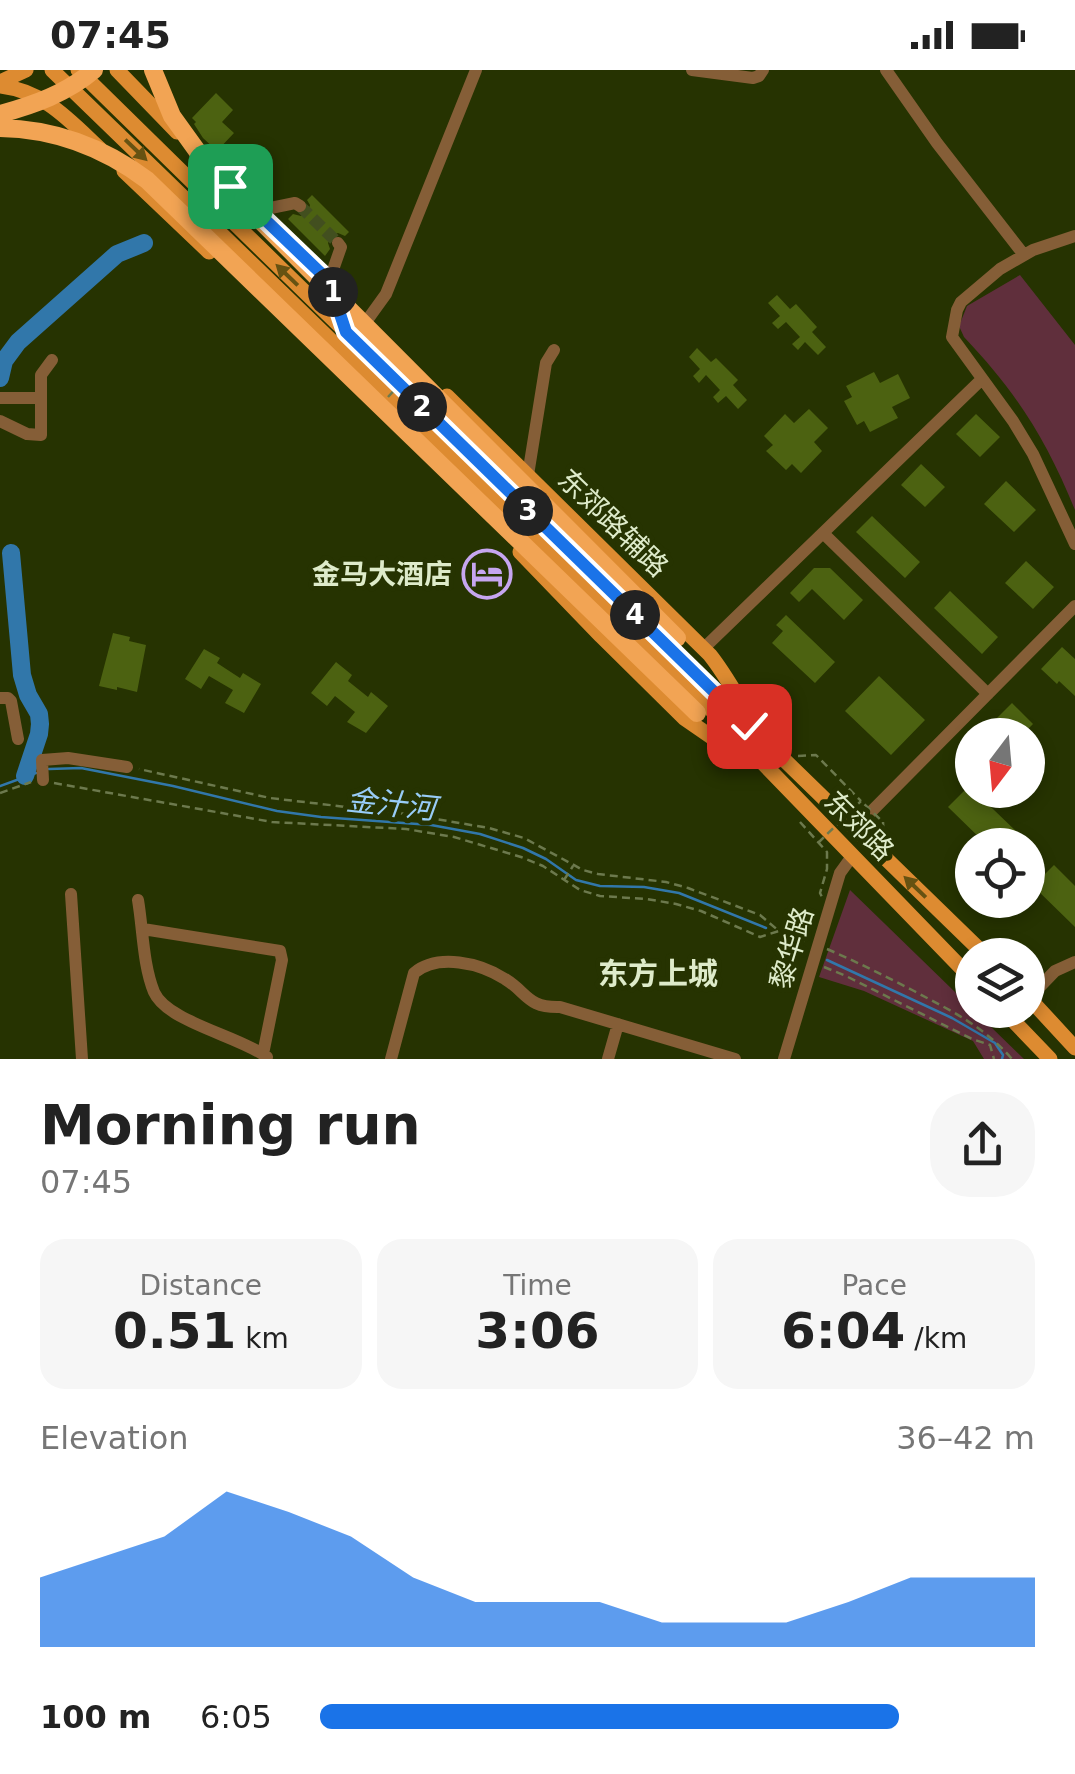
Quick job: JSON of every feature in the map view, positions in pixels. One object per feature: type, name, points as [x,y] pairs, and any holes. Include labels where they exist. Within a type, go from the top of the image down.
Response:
[{"type":"highway","points":[[0,114],[44,100],[94,70]]},
{"type":"highway","points":[[154,70],[172,116],[213,173],[677,638]]},
{"type":"highway","points":[[0,128],[46,132],[84,142],[147,180],[697,713]]},
{"type":"main road","points":[[0,84],[26,70]]},
{"type":"main road","name":"东郊路","points":[[52,70],[72,76],[223,223],[698,696],[955,961]]},
{"type":"main road","name":"东郊路辅路","points":[[119,72],[704,648],[728,678],[758,731],[775,750]]},
{"type":"main road","points":[[0,84],[36,95],[60,112],[262,302],[684,718],[704,734],[763,764]]},
{"type":"main road","points":[[223,223],[256,211]]},
{"type":"main road","name":"东郊路","points":[[223,223],[346,332],[968,938]]},
{"type":"main road","points":[[329,281],[346,332]]},
{"type":"main road","points":[[677,638],[703,660],[775,750]]},
{"type":"main road","points":[[697,713],[707,725],[763,764]]},
{"type":"main road","points":[[1045,1015],[1075,1048]]},
{"type":"main road","points":[[1019,1028],[1043,1056]]},
{"type":"street","points":[[368,319],[386,294],[476,70]]},
{"type":"street","points":[[692,70],[752,78],[763,70]]},
{"type":"street","points":[[886,70],[1024,255]]},
{"type":"street","points":[[256,211],[295,203],[300,206]]},
{"type":"street","points":[[1075,236],[1050,243],[1000,269],[961,302],[952,337],[1014,421],[1075,544]]},
{"type":"street","points":[[329,281],[341,247],[338,243]]},
{"type":"street","points":[[528,474],[546,363],[554,350]]},
{"type":"street","points":[[41,432],[40,375],[52,360]]},
{"type":"street","points":[[704,648],[982,379]]},
{"type":"street","points":[[0,398],[39,398]]},
{"type":"street","points":[[0,412],[41,432]]},
{"type":"street","points":[[0,421],[27,434],[41,432]]},
{"type":"street","points":[[824,534],[988,694]]},
{"type":"street","points":[[856,827],[1075,606]]},
{"type":"street","points":[[0,698],[11,701],[18,739]]},
{"type":"street","points":[[44,780],[42,760],[68,758],[127,767]]},
{"type":"street","name":"黎华路","points":[[784,1059],[840,874],[853,854]]},
{"type":"street","points":[[71,894],[82,1059]]},
{"type":"street","points":[[138,900],[142,929],[149,974],[162,1005],[266,1056],[282,960],[280,951],[142,929]]},
{"type":"street","points":[[391,1059],[414,973],[425,964],[460,962],[495,973],[530,1002],[560,1007],[734,1059]]},
{"type":"street","points":[[1045,981],[1075,962]]},
{"type":"street","points":[[608,1059],[618,1024]]},
{"type":"path","points":[[383,402],[407,378]]},
{"type":"path","points":[[816,755],[883,822]]},
{"type":"path","points":[[127,767],[270,798],[489,828],[524,838],[598,874],[688,888],[760,915],[779,931],[797,938]]},
{"type":"path","points":[[0,794],[26,782],[44,780],[272,822],[406,830],[454,837],[521,856],[580,890],[600,896],[647,899],[702,911],[760,936],[779,931]]},
{"type":"path","points":[[818,842],[861,800]]},
{"type":"path","points":[[800,825],[827,852],[820,893]]},
{"type":"path","points":[[564,880],[574,865]]},
{"type":"path","points":[[818,946],[858,962],[969,1020],[1011,1059]]},
{"type":"path","points":[[814,962],[990,1045],[995,1057],[1011,1059]]},
{"type":"shaded area","points":[[1020,275],[1075,345],[1075,510],[1028,418],[959,326],[967,306]]},
{"type":"shaded area","points":[[850,890],[955,992],[955,1028],[992,1028],[1024,1059],[984,1059],[973,1041],[864,991],[819,977]]},
{"type":"building","points":[[216,93],[233,110],[222,122],[234,133],[217,151],[203,138],[192,118]]},
{"type":"building","points":[[312,195],[349,232],[345,236],[331,236],[325,256],[288,219],[293,214],[301,216],[308,212],[307,200]]},
{"type":"building","points":[[777,295],[790,309],[796,304],[817,327],[812,332],[826,347],[818,355],[805,342],[798,350],[792,344],[800,337],[786,322],[778,329],[772,323],[780,316],[768,303]]},
{"type":"building","points":[[697,348],[711,362],[716,358],[738,380],[733,385],[747,400],[738,409],[726,396],[718,403],[713,397],[720,390],[706,375],[699,383],[693,376],[700,369],[689,357]]},
{"type":"building","points":[[874,372],[880,383],[898,374],[910,398],[892,407],[898,418],[870,432],[864,421],[857,425],[844,401],[852,397],[846,386]]},
{"type":"building","points":[[809,409],[828,428],[814,442],[822,451],[801,473],[792,464],[786,470],[766,451],[773,445],[764,436],[785,414],[794,423]]},
{"type":"building","points":[[976,414],[1000,437],[980,457],[956,434]]},
{"type":"building","points":[[921,464],[945,487],[925,507],[901,485]]},
{"type":"building","points":[[1006,481],[1036,510],[1014,532],[984,504]]},
{"type":"building","points":[[872,516],[920,562],[905,578],[856,532]]},
{"type":"building","points":[[1026,561],[1054,587],[1033,609],[1005,583]]},
{"type":"building","points":[[814,568],[830,568],[863,600],[844,620],[812,589],[799,602],[790,593]]},
{"type":"building","points":[[950,591],[998,637],[982,654],[934,608]]},
{"type":"building","points":[[786,615],[835,662],[815,683],[772,643],[783,631],[776,625]]},
{"type":"building","points":[[113,633],[146,645],[137,692],[99,686]]},
{"type":"building","points":[[1062,647],[1075,659],[1075,696],[1041,669]]},
{"type":"building","points":[[204,649],[220,658],[217,663],[240,678],[243,673],[261,684],[244,713],[225,703],[233,690],[209,676],[201,689],[185,679]]},
{"type":"building","points":[[336,662],[352,675],[348,681],[388,706],[366,733],[347,722],[355,712],[335,696],[327,706],[311,693]]},
{"type":"building","points":[[879,676],[925,720],[891,755],[845,711]]},
{"type":"building","points":[[1012,703],[1027,718],[997,718]]},
{"type":"building","points":[[955,800],[955,808],[992,808],[1013,828],[970,828],[948,807]]},
{"type":"building","points":[[1054,865],[1075,886],[1075,927],[1045,898],[1045,874]]},
{"type":"waterway","points":[[0,378],[4,361],[18,342],[117,254],[144,243]]},
{"type":"waterway","points":[[11,553],[22,675],[40,724],[25,776]]},
{"type":"waterway","name":"金汁河","points":[[49,769],[81,768],[277,811],[431,825],[480,834],[546,859],[576,880],[679,893],[766,928]]},
{"type":"waterway","name":"金汁河","points":[[0,786],[36,773]]},
{"type":"waterway","name":"金汁河","points":[[827,960],[952,1018],[995,1043],[1002,1059]]},
{"type":"tunnel","points":[[300,206],[338,243]]},
{"type":"place","name":"金马大酒店","points":[[487,574]]},
{"type":"district","name":"东方上城","points":[[658,973]]},
{"type":"route","points":[[230,186],[329,281],[346,332],[749,726]]}]
